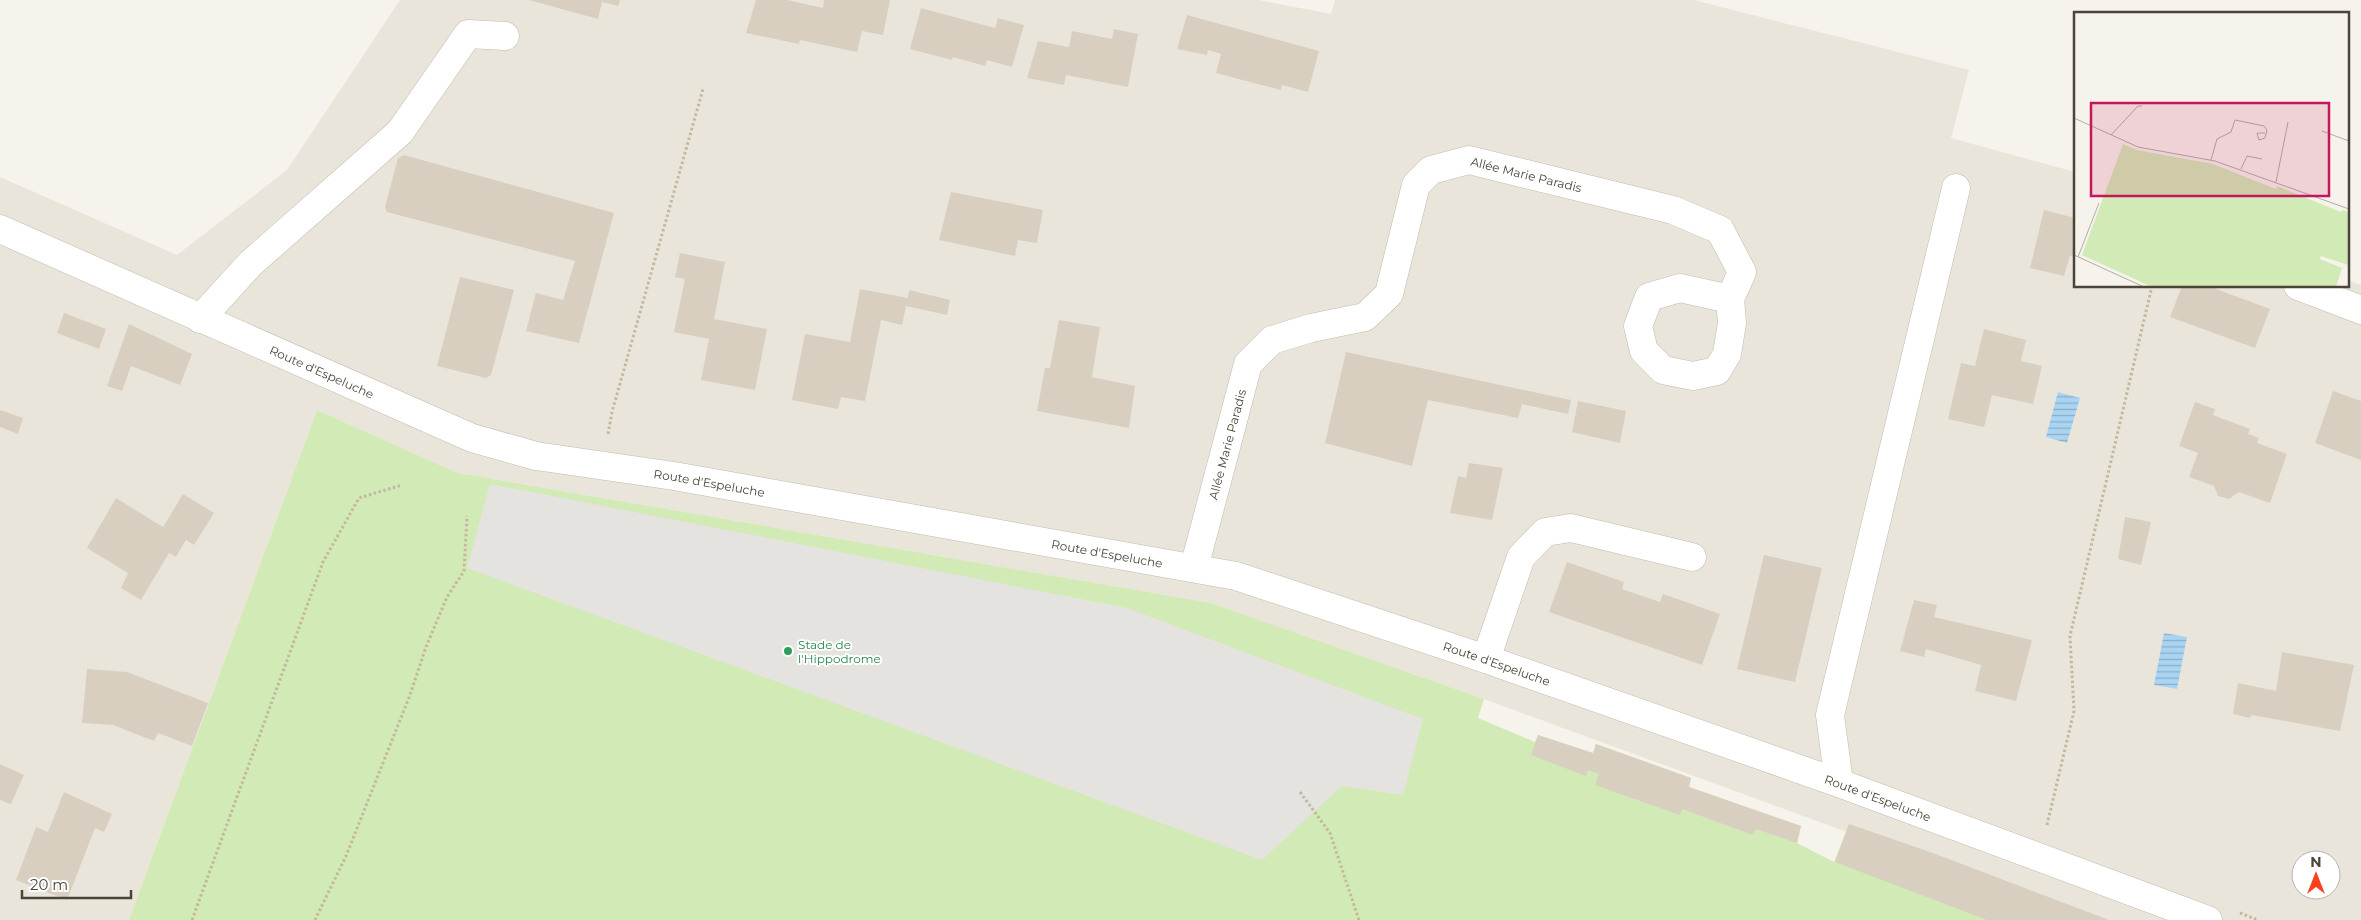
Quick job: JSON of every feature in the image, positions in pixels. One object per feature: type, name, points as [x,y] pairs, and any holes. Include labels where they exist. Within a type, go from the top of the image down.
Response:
[{"type":"street","points":[[200,319],[250,264],[400,132],[468,34],[505,36]]},
{"type":"street","name":"Allée Marie Paradis","points":[[1194,568],[1248,364],[1272,340],[1311,328],[1365,317],[1389,294],[1416,185],[1431,170],[1469,160],[1673,210],[1720,230],[1742,272],[1730,298]]},
{"type":"street","points":[[1839,783],[1830,715],[1956,188]]},
{"type":"street","name":"Route d'Espeluche","points":[[0,229],[472,438],[536,456],[674,476],[1236,576],[1486,659],[1839,783],[2208,920]]},
{"type":"street","points":[[2303,288],[2361,310]]},
{"type":"street","points":[[1486,659],[1521,558],[1545,532],[1571,528],[1692,557]]},
{"type":"path","points":[[608,437],[612,412],[703,89]]},
{"type":"path","points":[[2039,858],[2074,710],[2070,636],[2152,288]]},
{"type":"path","points":[[192,920],[323,562],[359,498],[402,485]]},
{"type":"path","points":[[315,920],[346,856],[410,695],[429,639],[447,597],[464,571],[467,516]]},
{"type":"path","points":[[1300,792],[1330,833],[1359,920]]},
{"type":"shaded area","points":[[400,0],[1259,0],[1331,14],[1335,0],[1694,0],[1969,70],[1951,138],[2074,172],[2074,288],[2348,288],[2348,280],[2361,285],[2361,920],[2087,920],[1484,699],[1211,603],[458,473],[317,410],[129,920],[0,920],[0,177],[177,255],[287,170]]},
{"type":"shaded area","points":[[490,484],[1127,608],[1423,719],[1403,795],[1342,786],[1262,860],[467,568]]},
{"type":"green space","name":"Stade de l'Hippodrome","points":[[317,410],[458,473],[1211,603],[1484,699],[1478,718],[1535,742],[1538,735],[1593,753],[1596,744],[1691,778],[1689,787],[1801,826],[1797,843],[1834,862],[1849,824],[2109,920],[129,920]]},
{"type":"water","points":[[2058,392],[2080,398],[2067,443],[2046,437]]},
{"type":"water","points":[[2164,633],[2187,637],[2177,689],[2154,685]]},
{"type":"building","points":[[529,0],[620,0],[618,6],[602,2],[598,19]]},
{"type":"building","points":[[756,0],[787,0],[823,8],[824,0],[890,0],[883,35],[862,31],[857,52],[800,40],[799,44],[746,33]]},
{"type":"building","points":[[921,8],[995,28],[998,18],[1024,25],[1012,67],[987,60],[985,66],[953,57],[952,60],[910,49]]},
{"type":"building","points":[[1187,15],[1319,51],[1308,92],[1282,85],[1281,90],[1216,73],[1221,54],[1208,50],[1207,55],[1177,49]]},
{"type":"building","points":[[1114,29],[1138,34],[1128,87],[1066,75],[1064,85],[1027,78],[1038,41],[1069,47],[1072,31],[1112,39]]},
{"type":"building","points":[[404,155],[614,213],[579,343],[526,331],[536,293],[563,300],[575,261],[387,212],[385,207],[398,158]]},
{"type":"building","points":[[951,192],[1043,210],[1037,243],[1018,240],[1015,256],[939,240]]},
{"type":"building","points":[[2044,210],[2074,218],[2074,257],[2070,256],[2064,276],[2030,268]]},
{"type":"building","points":[[680,253],[725,262],[714,319],[767,329],[755,390],[701,380],[709,339],[674,332],[685,279],[675,277]]},
{"type":"building","points":[[460,277],[514,290],[491,375],[486,378],[437,366]]},
{"type":"building","points":[[2181,288],[2216,288],[2270,309],[2255,348],[2170,317]]},
{"type":"building","points":[[860,289],[908,298],[909,290],[950,300],[947,315],[906,306],[902,325],[881,320],[865,401],[841,397],[838,409],[792,400],[805,334],[850,342]]},
{"type":"building","points":[[64,313],[106,329],[99,349],[57,333]]},
{"type":"building","points":[[1059,320],[1100,327],[1092,377],[1135,386],[1129,428],[1037,411],[1045,368],[1050,368]]},
{"type":"building","points":[[129,324],[192,354],[180,385],[131,366],[122,391],[107,386]]},
{"type":"building","points":[[1984,329],[2026,340],[2021,361],[2042,366],[2033,404],[1992,395],[1984,427],[1948,419],[1961,363],[1975,366]]},
{"type":"building","points":[[1346,352],[1571,400],[1568,414],[1522,404],[1518,418],[1428,400],[1412,466],[1325,443]]},
{"type":"building","points":[[2333,391],[2361,401],[2361,460],[2315,443]]},
{"type":"building","points":[[1578,401],[1626,411],[1620,443],[1572,432]]},
{"type":"building","points":[[2195,402],[2215,409],[2213,415],[2250,429],[2248,434],[2259,438],[2257,443],[2287,454],[2270,503],[2239,492],[2229,499],[2218,496],[2214,486],[2189,477],[2198,453],[2179,446]]},
{"type":"building","points":[[0,410],[23,418],[18,434],[0,427]]},
{"type":"building","points":[[1469,463],[1503,468],[1492,520],[1450,513],[1458,476],[1466,478]]},
{"type":"building","points":[[183,494],[214,513],[194,545],[186,540],[176,557],[169,553],[141,600],[121,588],[128,573],[87,548],[116,498],[163,527]]},
{"type":"building","points":[[2125,517],[2151,522],[2141,565],[2118,559]]},
{"type":"building","points":[[1764,555],[1822,568],[1795,682],[1737,669]]},
{"type":"building","points":[[1567,562],[1624,582],[1622,589],[1660,602],[1663,594],[1720,614],[1702,665],[1549,612]]},
{"type":"building","points":[[1914,600],[1937,605],[1934,617],[2032,640],[2016,701],[1975,691],[1981,665],[1926,649],[1924,657],[1900,651]]},
{"type":"building","points":[[2282,652],[2354,665],[2340,731],[2252,715],[2250,718],[2233,714],[2238,683],[2276,691]]},
{"type":"building","points":[[87,669],[127,672],[208,703],[192,746],[158,733],[154,741],[113,725],[82,723]]},
{"type":"building","points":[[1538,735],[1593,753],[1596,744],[1691,778],[1689,787],[1801,826],[1797,843],[1756,829],[1753,835],[1682,809],[1680,815],[1595,785],[1599,774],[1588,770],[1586,776],[1531,755]]},
{"type":"building","points":[[0,764],[24,775],[11,804],[0,800]]},
{"type":"building","points":[[64,792],[112,814],[104,832],[95,828],[67,900],[16,880],[36,827],[48,832]]},
{"type":"building","points":[[1849,824],[1933,853],[2109,920],[1987,920],[1835,862]]},
{"type":"place","name":"Stade de l'Hippodrome","points":[[788,651]]}]
